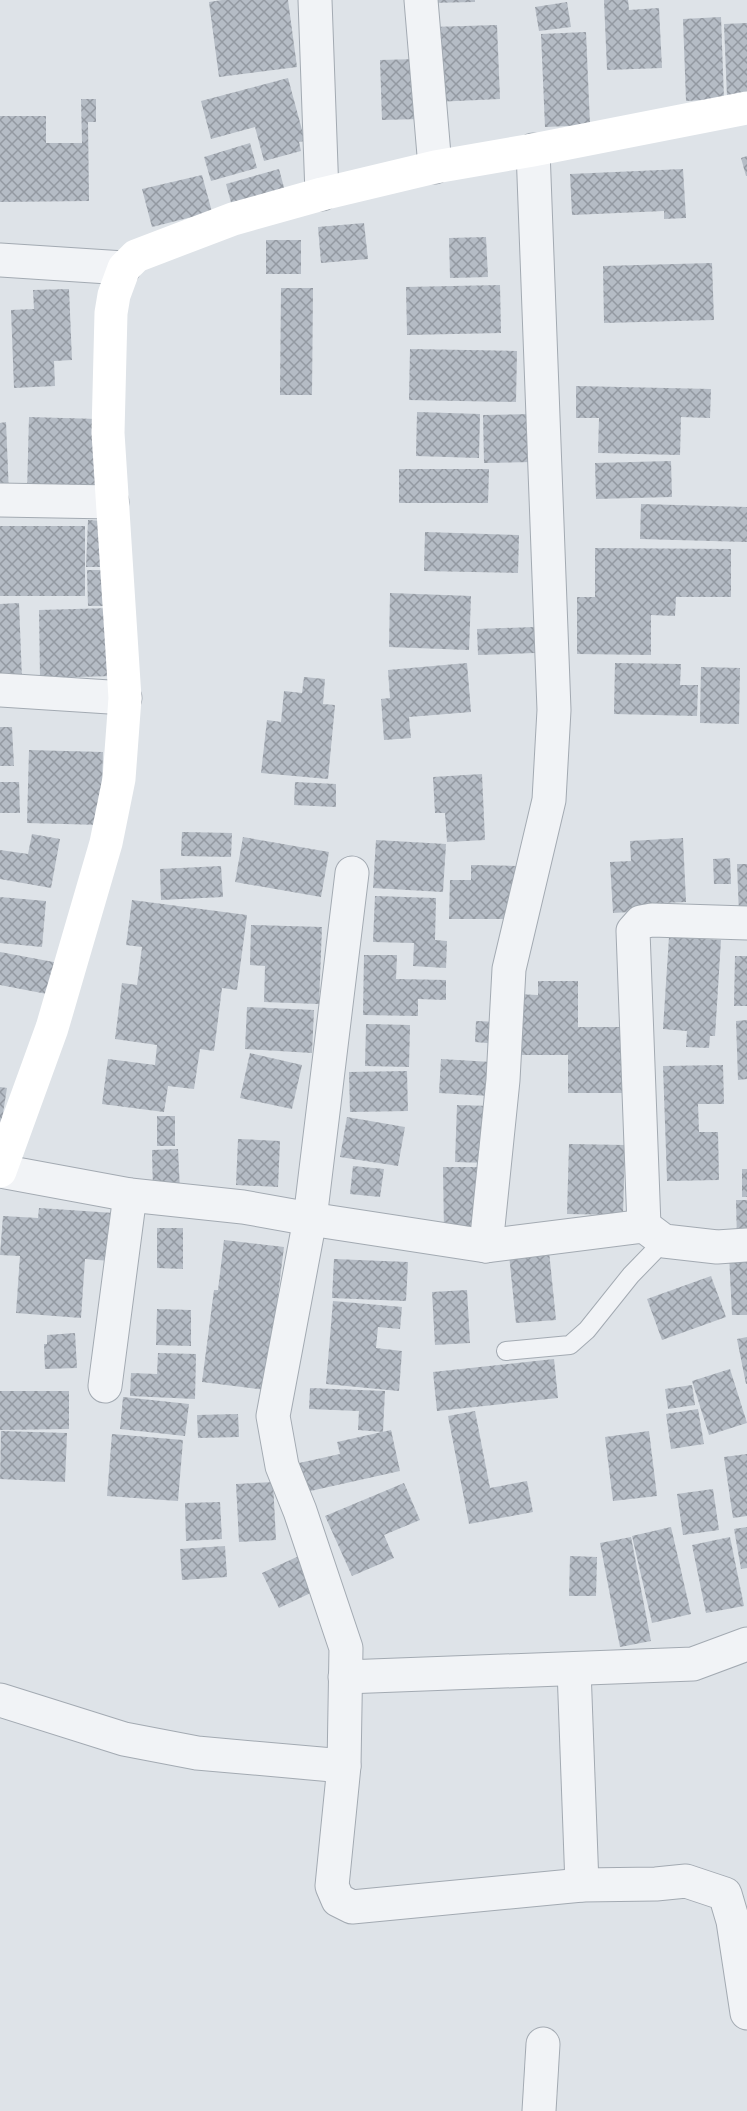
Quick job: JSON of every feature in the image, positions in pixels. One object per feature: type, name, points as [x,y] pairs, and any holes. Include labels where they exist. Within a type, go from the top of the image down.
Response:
[{"type":"street","points":[[315,0],[322,194]]},
{"type":"street","points":[[421,0],[435,167]]},
{"type":"street","points":[[747,108],[435,167],[322,194],[233,219],[136,256],[124,268],[114,295],[109,337],[108,434],[125,698],[119,779],[106,843],[52,1028],[0,1171],[130,1195],[243,1207],[486,1246],[654,1234],[717,1247],[747,1245]]},
{"type":"street","points":[[486,1246],[503,1080],[509,969],[549,800],[555,710],[533,150]]},
{"type":"street","points":[[0,260],[124,268]]},
{"type":"street","points":[[0,500],[112,502]]},
{"type":"street","points":[[0,690],[125,698]]},
{"type":"street","points":[[352,873],[310,1219],[273,1416],[282,1466],[300,1511],[346,1648],[344,1766],[332,1886],[338,1900],[352,1907],[582,1885],[656,1884],[686,1881],[725,1894],[733,1921],[747,2013]]},
{"type":"street","points":[[654,1234],[633,931],[641,922],[652,920],[747,923]]},
{"type":"street","points":[[105,1386],[130,1195]]},
{"type":"street","points":[[345,1677],[693,1664],[747,1644]]},
{"type":"street","points":[[574,1669],[582,1885]]},
{"type":"street","points":[[0,1700],[124,1739],[197,1753],[344,1766]]},
{"type":"street","points":[[539,2111],[543,2044]]},
{"type":"lane","points":[[506,1351],[570,1345],[587,1330],[631,1275],[654,1234]]},
{"type":"building","points":[[288,0],[297,67],[219,77],[209,2]]},
{"type":"building","points":[[428,0],[475,0],[475,2],[428,3]]},
{"type":"building","points":[[604,0],[628,0],[629,10],[659,8],[662,68],[607,70]]},
{"type":"building","points":[[567,2],[571,27],[539,31],[535,7]]},
{"type":"building","points":[[721,17],[724,99],[686,101],[683,19]]},
{"type":"building","points":[[747,23],[747,97],[727,97],[724,24]]},
{"type":"building","points":[[497,25],[500,99],[435,102],[432,27]]},
{"type":"building","points":[[586,32],[590,125],[545,127],[541,34]]},
{"type":"building","points":[[419,59],[421,119],[382,120],[380,60]]},
{"type":"building","points":[[288,78],[305,141],[299,142],[301,151],[264,161],[255,127],[211,139],[201,101]]},
{"type":"building","points":[[81,99],[96,99],[96,122],[88,122],[89,201],[0,202],[0,116],[46,116],[46,143],[82,143]]},
{"type":"building","points":[[250,143],[257,168],[211,181],[204,157]]},
{"type":"building","points":[[747,156],[747,176],[746,176],[741,158]]},
{"type":"building","points":[[279,169],[286,195],[233,210],[226,184]]},
{"type":"building","points":[[683,169],[686,218],[664,219],[664,211],[572,215],[570,174]]},
{"type":"building","points":[[202,175],[212,212],[152,227],[142,189]]},
{"type":"building","points":[[364,223],[368,259],[321,263],[318,227]]},
{"type":"building","points":[[486,237],[488,277],[450,278],[449,238]]},
{"type":"building","points":[[266,240],[301,240],[301,274],[266,274]]},
{"type":"building","points":[[712,263],[714,320],[604,323],[603,266]]},
{"type":"building","points":[[500,285],[501,333],[407,335],[406,287]]},
{"type":"building","points":[[281,288],[313,288],[312,395],[280,395]]},
{"type":"building","points":[[69,289],[72,360],[54,361],[55,386],[14,388],[11,310],[34,309],[33,290]]},
{"type":"building","points":[[410,349],[517,351],[516,402],[409,400]]},
{"type":"building","points":[[576,386],[711,389],[710,418],[681,417],[680,455],[598,453],[599,418],[576,418]]},
{"type":"building","points":[[417,412],[480,414],[479,458],[416,456]]},
{"type":"building","points":[[532,414],[533,462],[484,463],[483,415]]},
{"type":"building","points":[[29,417],[98,419],[96,494],[27,492]]},
{"type":"building","points":[[6,422],[9,495],[0,495],[0,423]]},
{"type":"building","points":[[671,461],[672,497],[596,499],[595,463]]},
{"type":"building","points":[[399,469],[489,469],[488,503],[399,503]]},
{"type":"building","points":[[641,504],[747,507],[747,542],[640,539]]},
{"type":"building","points":[[88,520],[106,521],[105,567],[86,567]]},
{"type":"building","points":[[0,526],[85,526],[85,596],[0,596]]},
{"type":"building","points":[[425,532],[519,535],[518,573],[424,571]]},
{"type":"building","points":[[595,548],[731,549],[731,597],[676,597],[675,616],[651,615],[651,655],[577,654],[577,597],[595,597]]},
{"type":"building","points":[[87,570],[110,570],[111,606],[88,606]]},
{"type":"building","points":[[390,593],[471,596],[469,650],[389,647]]},
{"type":"building","points":[[19,603],[22,679],[0,679],[0,604]]},
{"type":"building","points":[[111,608],[113,676],[40,678],[39,610]]},
{"type":"building","points":[[534,627],[535,653],[478,655],[477,629]]},
{"type":"building","points":[[467,663],[471,712],[409,717],[411,738],[384,740],[381,699],[390,698],[388,670]]},
{"type":"building","points":[[615,663],[681,664],[680,685],[698,685],[697,716],[614,714]]},
{"type":"building","points":[[701,667],[740,668],[739,724],[700,723]]},
{"type":"building","points":[[304,677],[325,679],[323,704],[335,705],[328,779],[261,773],[267,720],[281,722],[284,691],[302,693]]},
{"type":"building","points":[[0,727],[12,727],[14,766],[0,766]]},
{"type":"building","points":[[29,750],[103,752],[101,825],[27,823]]},
{"type":"building","points":[[482,774],[485,840],[447,842],[445,813],[435,813],[433,777]]},
{"type":"building","points":[[0,782],[19,782],[20,813],[0,813]]},
{"type":"building","points":[[295,782],[336,784],[336,807],[294,805]]},
{"type":"building","points":[[182,832],[232,833],[231,857],[181,856]]},
{"type":"building","points":[[32,834],[60,839],[51,888],[0,879],[0,850],[28,854]]},
{"type":"building","points":[[243,837],[329,852],[321,897],[235,882]]},
{"type":"building","points":[[683,838],[686,902],[663,903],[663,910],[613,913],[610,862],[631,861],[630,841]]},
{"type":"building","points":[[376,840],[446,844],[443,892],[373,888]]},
{"type":"building","points":[[730,858],[731,884],[714,884],[713,859]]},
{"type":"building","points":[[737,864],[747,864],[747,915],[739,915]]},
{"type":"building","points":[[471,865],[517,866],[517,919],[449,919],[450,880],[471,880]]},
{"type":"building","points":[[221,866],[223,897],[161,900],[160,869]]},
{"type":"building","points":[[375,896],[436,898],[435,940],[447,941],[446,968],[413,966],[414,943],[373,942]]},
{"type":"building","points":[[0,897],[46,901],[42,947],[0,943]]},
{"type":"building","points":[[132,900],[247,915],[237,990],[222,988],[214,1051],[200,1049],[194,1089],[168,1086],[164,1112],[102,1104],[108,1059],[155,1065],[157,1045],[115,1039],[122,983],[137,985],[142,947],[126,945]]},
{"type":"building","points":[[251,925],[322,927],[319,1004],[264,1002],[265,966],[250,965]]},
{"type":"building","points":[[669,937],[721,940],[715,1036],[710,1036],[709,1048],[686,1047],[687,1031],[663,1029]]},
{"type":"building","points":[[0,952],[59,963],[52,995],[0,985]]},
{"type":"building","points":[[364,955],[397,955],[396,979],[446,980],[446,1000],[418,999],[418,1016],[363,1015]]},
{"type":"building","points":[[735,956],[747,956],[747,1006],[734,1006]]},
{"type":"building","points":[[538,981],[578,981],[578,1027],[623,1027],[623,1093],[568,1093],[568,1055],[517,1055],[515,994],[538,995]]},
{"type":"building","points":[[247,1007],[314,1010],[312,1053],[245,1049]]},
{"type":"building","points":[[747,1020],[747,1079],[738,1080],[736,1021]]},
{"type":"building","points":[[476,1021],[500,1022],[498,1044],[475,1042]]},
{"type":"building","points":[[366,1024],[410,1025],[409,1067],[365,1066]]},
{"type":"building","points":[[250,1053],[302,1065],[292,1109],[240,1098]]},
{"type":"building","points":[[441,1059],[491,1062],[489,1096],[439,1093]]},
{"type":"building","points":[[723,1065],[724,1104],[698,1104],[699,1132],[718,1132],[719,1180],[667,1181],[663,1066]]},
{"type":"building","points":[[407,1071],[408,1111],[350,1112],[349,1072]]},
{"type":"building","points":[[0,1087],[7,1088],[1,1126],[0,1126]]},
{"type":"building","points":[[457,1105],[490,1106],[488,1163],[455,1162]]},
{"type":"building","points":[[157,1116],[175,1116],[175,1146],[157,1146]]},
{"type":"building","points":[[347,1117],[405,1127],[398,1166],[340,1157]]},
{"type":"building","points":[[238,1139],[280,1141],[278,1187],[236,1185]]},
{"type":"building","points":[[569,1144],[625,1145],[623,1215],[567,1214]]},
{"type":"building","points":[[178,1149],[180,1191],[153,1192],[152,1150]]},
{"type":"building","points":[[353,1166],[384,1169],[380,1197],[350,1194]]},
{"type":"building","points":[[443,1167],[485,1167],[486,1233],[444,1233]]},
{"type":"building","points":[[742,1169],[747,1169],[747,1197],[742,1197]]},
{"type":"building","points":[[736,1200],[747,1200],[747,1240],[737,1241]]},
{"type":"building","points":[[39,1208],[114,1213],[110,1261],[85,1259],[81,1318],[16,1313],[20,1256],[0,1255],[3,1216],[38,1218]]},
{"type":"building","points":[[157,1228],[183,1228],[183,1269],[157,1268]]},
{"type":"building","points":[[224,1240],[284,1247],[266,1390],[202,1382],[214,1290],[218,1290]]},
{"type":"building","points":[[548,1241],[556,1320],[516,1323],[508,1245]]},
{"type":"building","points":[[747,1253],[747,1315],[732,1315],[729,1254]]},
{"type":"building","points":[[334,1259],[408,1262],[406,1301],[332,1298]]},
{"type":"building","points":[[711,1276],[726,1317],[662,1340],[647,1299]]},
{"type":"building","points":[[467,1290],[470,1343],[435,1345],[432,1292]]},
{"type":"building","points":[[333,1301],[402,1307],[400,1329],[378,1327],[376,1348],[402,1351],[399,1391],[326,1384]]},
{"type":"building","points":[[157,1309],[191,1310],[191,1346],[156,1345]]},
{"type":"building","points":[[75,1333],[77,1368],[45,1369],[44,1344],[47,1344],[47,1335]]},
{"type":"building","points":[[747,1337],[747,1384],[746,1384],[737,1339]]},
{"type":"building","points":[[158,1353],[196,1354],[195,1399],[130,1396],[131,1373],[157,1374]]},
{"type":"building","points":[[554,1359],[558,1398],[437,1411],[433,1372]]},
{"type":"building","points":[[730,1369],[747,1423],[709,1435],[692,1381]]},
{"type":"building","points":[[692,1385],[695,1405],[668,1409],[665,1389]]},
{"type":"building","points":[[310,1388],[385,1391],[383,1432],[358,1430],[359,1411],[309,1409]]},
{"type":"building","points":[[0,1391],[69,1391],[69,1429],[0,1430]]},
{"type":"building","points":[[123,1397],[189,1404],[185,1436],[120,1429]]},
{"type":"building","points":[[698,1409],[704,1444],[671,1449],[666,1414]]},
{"type":"building","points":[[475,1411],[490,1488],[527,1481],[533,1512],[469,1524],[448,1416]]},
{"type":"building","points":[[238,1414],[239,1437],[198,1438],[197,1415]]},
{"type":"building","points":[[391,1430],[400,1471],[306,1492],[299,1463],[340,1454],[337,1442]]},
{"type":"building","points":[[1,1431],[67,1433],[65,1482],[0,1479]]},
{"type":"building","points":[[649,1431],[657,1496],[613,1501],[605,1437]]},
{"type":"building","points":[[112,1434],[183,1440],[178,1501],[107,1496]]},
{"type":"building","points":[[747,1454],[747,1516],[733,1518],[724,1457]]},
{"type":"building","points":[[273,1482],[276,1540],[239,1542],[236,1484]]},
{"type":"building","points":[[404,1483],[420,1520],[384,1535],[394,1558],[352,1576],[325,1516]]},
{"type":"building","points":[[713,1489],[719,1530],[683,1535],[677,1494]]},
{"type":"building","points":[[220,1502],[222,1539],[186,1541],[185,1503]]},
{"type":"building","points":[[671,1527],[691,1614],[652,1623],[632,1536]]},
{"type":"building","points":[[747,1527],[747,1568],[741,1569],[734,1529]]},
{"type":"building","points":[[631,1537],[651,1641],[620,1647],[600,1543]]},
{"type":"building","points":[[730,1537],[744,1606],[706,1613],[692,1545]]},
{"type":"building","points":[[225,1546],[227,1577],[182,1580],[180,1549]]},
{"type":"building","points":[[301,1555],[317,1590],[279,1608],[262,1573]]},
{"type":"building","points":[[570,1556],[597,1557],[596,1596],[569,1596]]}]
